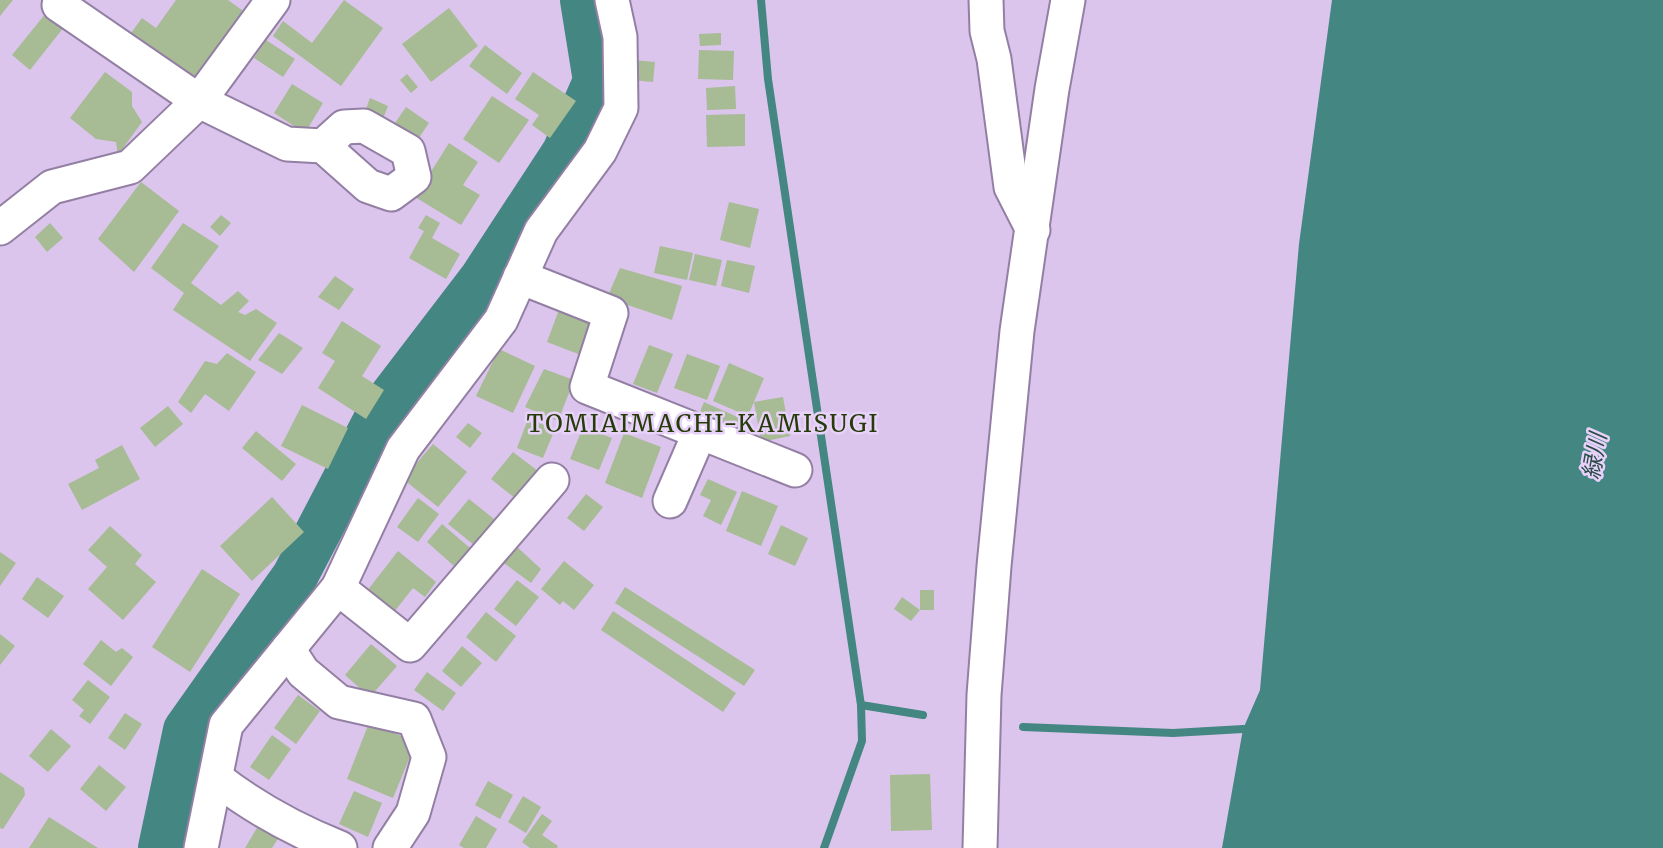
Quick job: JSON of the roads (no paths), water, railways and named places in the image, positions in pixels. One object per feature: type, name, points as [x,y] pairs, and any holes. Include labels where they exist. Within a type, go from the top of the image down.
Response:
[{"type":"street","points":[[0,228],[52,187],[131,167],[199,101],[274,0]]},
{"type":"street","points":[[201,848],[226,725],[338,589],[403,449],[501,320],[541,231],[600,151],[621,108],[620,37],[612,0]]},
{"type":"street","points":[[979,848],[984,695],[1017,331],[1052,89],[1068,0]]},
{"type":"street","points":[[59,5],[199,101],[287,145],[323,146]]},
{"type":"street","points":[[990,10],[1011,187],[1033,230]]},
{"type":"street","points":[[520,277],[611,313],[587,387],[795,470]]},
{"type":"street","points":[[670,501],[700,432]]},
{"type":"street","points":[[338,589],[410,645],[552,480]]},
{"type":"street","points":[[288,649],[303,672],[339,702],[414,719],[429,757],[413,813],[390,848]]},
{"type":"street","points":[[216,778],[267,813],[340,848]]},
{"type":"water","name":"緑川","points":[[1332,0],[1663,0],[1663,848],[1222,848],[1243,729],[1260,690],[1299,244]]},
{"type":"waterway","points":[[161,848],[186,730],[295,576],[381,411],[482,279],[565,152],[596,81],[583,0]]},
{"type":"waterway","points":[[761,0],[768,79],[861,705],[923,715]]},
{"type":"waterway","points":[[824,848],[862,741],[861,705]]},
{"type":"waterway","points":[[1023,727],[1173,733],[1243,729]]},
{"type":"district","name":"TOMIAIMACHI-KAMISUGI","points":[[703,423]]}]
